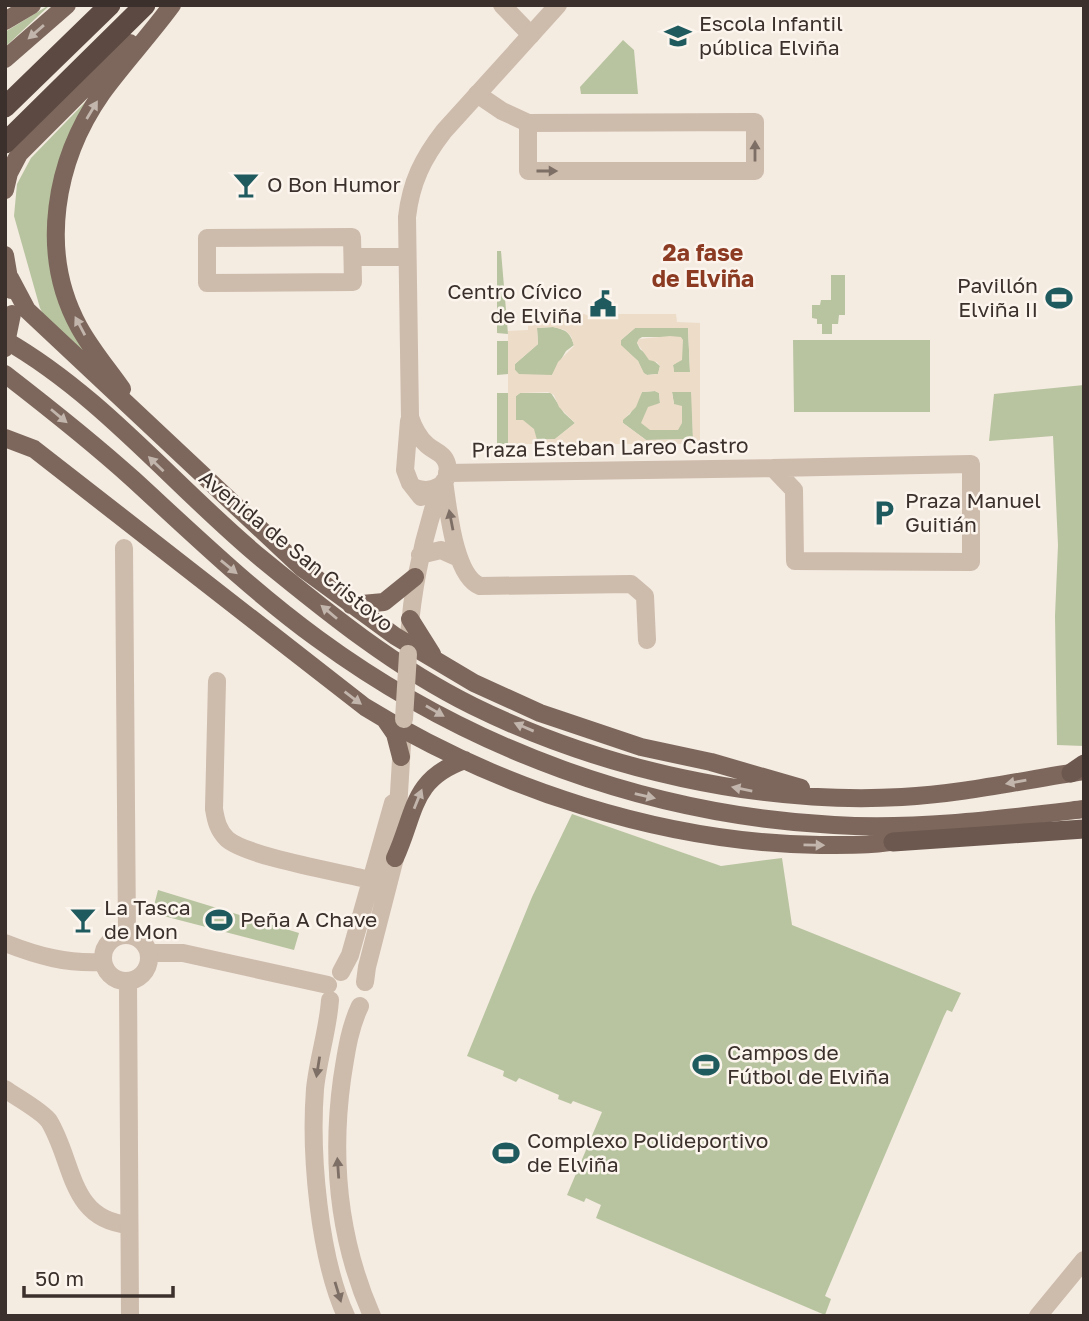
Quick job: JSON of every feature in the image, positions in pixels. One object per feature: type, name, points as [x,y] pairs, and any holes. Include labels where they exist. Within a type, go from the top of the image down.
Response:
[{"type":"highway","points":[[5,107],[110,5]]},
{"type":"highway","points":[[5,143],[145,5]]},
{"type":"highway","points":[[954,823],[977,832],[1021,835]]},
{"type":"highway","points":[[893,842],[1084,829]]},
{"type":"main road","points":[[5,21],[32,5]]},
{"type":"main road","points":[[5,59],[66,5]]},
{"type":"main road","points":[[5,190],[9,173],[19,154],[170,5]]},
{"type":"main road","points":[[146,423],[79,326],[58,264],[56,211],[64,168],[79,131],[101,94],[170,5]]},
{"type":"main road","points":[[5,255],[10,278],[12,314],[5,348]]},
{"type":"main road","points":[[10,278],[27,310],[146,423],[302,568],[408,649],[540,713],[641,747],[711,762],[834,798]]},
{"type":"main road","name":"Avenida de San Cristovo","points":[[5,341],[23,350],[98,408],[206,511],[340,621],[421,676],[473,706],[600,757],[762,793],[834,798],[902,797],[976,789],[1080,769]]},
{"type":"main road","points":[[5,374],[132,478],[204,547],[318,639],[372,675],[443,716],[510,750],[639,795],[745,818],[835,825],[954,823],[1084,809]]},
{"type":"main road","points":[[5,438],[34,449],[347,694],[384,719],[403,724],[465,760],[515,782],[669,828],[744,841],[787,844],[893,842],[931,834],[954,823]]},
{"type":"main road","points":[[351,605],[384,601],[415,577]]},
{"type":"main road","points":[[410,620],[422,641],[442,664]]},
{"type":"main road","points":[[384,719],[395,734],[401,757]]},
{"type":"main road","points":[[395,858],[425,784],[445,768],[465,760]]},
{"type":"street","points":[[502,5],[531,35]]},
{"type":"street","points":[[427,524],[425,508],[406,477],[410,417],[407,257],[410,193],[429,151],[558,5]]},
{"type":"street","points":[[477,94],[502,111],[528,123],[755,122],[755,171],[528,172],[528,123]]},
{"type":"street","points":[[352,237],[353,257],[353,282],[207,283],[207,238],[352,237]]},
{"type":"street","points":[[353,257],[407,257]]},
{"type":"street","points":[[372,1316],[354,1269],[346,1236],[337,1159],[337,1116],[345,1056],[355,1017],[367,995],[367,967],[395,858],[415,577],[427,524],[444,480],[446,461],[414,431],[410,417]]},
{"type":"street","points":[[406,463],[419,449],[432,449]]},
{"type":"street","points":[[773,468],[812,466],[971,464],[971,562],[795,561],[794,490],[812,466]]},
{"type":"street","points":[[773,468],[794,490]]},
{"type":"street","name":"Praza Esteban Lareo Castro","points":[[444,480],[773,468]]},
{"type":"street","points":[[415,488],[429,491],[444,480]]},
{"type":"street","points":[[444,480],[459,558],[468,578],[474,583],[480,586],[631,584],[645,596],[646,640]]},
{"type":"street","points":[[124,548],[127,935]]},
{"type":"street","points":[[420,555],[441,550],[459,558]]},
{"type":"street","points":[[217,681],[214,809],[217,825],[226,837],[235,844],[270,856],[370,880]]},
{"type":"street","points":[[346,1316],[324,1235],[314,1149],[316,1089],[331,979],[341,972],[350,955],[400,776]]},
{"type":"street","points":[[127,935],[141,940],[149,953],[145,972],[128,982],[114,979],[104,968],[103,955],[108,942],[114,938],[127,935]]},
{"type":"street","points":[[5,943],[67,962],[103,962]]},
{"type":"street","points":[[149,953],[183,953],[329,992],[343,1010],[360,1006]]},
{"type":"street","points":[[341,972],[352,971],[365,982]]},
{"type":"street","points":[[128,982],[130,1316]]},
{"type":"street","points":[[5,1089],[48,1119],[83,1202],[110,1224],[129,1225]]},
{"type":"street","points":[[1038,1316],[1084,1260]]},
{"type":"green space","points":[[50,5],[5,47],[5,32]]},
{"type":"green space","points":[[623,40],[634,50],[638,94],[581,94],[580,87]]},
{"type":"green space","points":[[93,94],[51,226],[84,351],[81,355],[46,320],[40,308],[14,216],[17,184],[31,158]]},
{"type":"green space","points":[[497,251],[501,251],[508,334],[497,333]]},
{"type":"green space","points":[[831,275],[845,275],[845,315],[839,315],[838,324],[832,324],[832,334],[822,334],[822,324],[817,324],[817,319],[812,318],[812,305],[820,305],[821,300],[831,300]]},
{"type":"green space","points":[[553,327],[567,332],[574,345],[566,351],[552,375],[519,375],[515,364],[538,344],[537,328]]},
{"type":"green space","points":[[635,328],[688,328],[690,372],[674,373],[673,365],[682,359],[681,337],[642,337],[637,343],[640,349],[660,366],[658,374],[643,373],[638,361],[620,345],[621,340]]},
{"type":"green space","points":[[793,340],[930,340],[930,412],[794,412]]},
{"type":"green space","points":[[497,341],[508,341],[508,374],[497,375]]},
{"type":"green space","points":[[1084,385],[1084,746],[1057,745],[1055,616],[1058,545],[1053,436],[989,441],[994,394]]},
{"type":"green space","points":[[642,392],[659,393],[660,403],[657,405],[674,404],[672,392],[692,392],[693,439],[646,440],[623,423],[622,420],[630,414]]},
{"type":"green space","points":[[497,393],[508,393],[508,444],[497,444]]},
{"type":"green space","points":[[520,393],[551,393],[564,413],[575,423],[555,439],[537,440],[516,420],[516,396]]},
{"type":"green space","name":"Campos de Fútbol de Elviña","points":[[572,814],[721,866],[782,858],[792,925],[961,993],[952,1012],[947,1010],[944,1016],[825,1296],[831,1299],[825,1315],[596,1218],[601,1205],[586,1198],[584,1202],[567,1195],[602,1112],[573,1101],[571,1104],[558,1099],[559,1095],[519,1078],[516,1082],[503,1076],[504,1071],[467,1056],[532,897]]},
{"type":"green space","name":"Peña A Chave","points":[[158,890],[299,933],[294,950],[152,913]]},
{"type":"shaded area","points":[[528,314],[584,314],[595,318],[610,314],[676,314],[677,322],[700,323],[700,444],[508,444],[508,331],[528,330]],"holes":[[[553,327],[565,330],[571,336],[574,346],[558,362],[552,375],[519,374],[515,370],[515,364],[538,344],[537,328]],[[635,328],[688,328],[690,372],[674,372],[673,365],[682,360],[681,337],[639,339],[637,343],[649,360],[660,366],[658,374],[647,375],[638,361],[621,345],[621,340]],[[548,392],[554,395],[559,407],[575,423],[555,439],[537,440],[534,429],[523,420],[516,420],[516,396],[520,393]],[[642,392],[659,393],[660,403],[648,407],[641,423],[650,430],[678,430],[682,423],[682,406],[674,404],[672,392],[691,392],[693,439],[646,440],[623,423],[636,407]]]},
{"type":"place","name":"Escola Infantil pública Elviña","points":[[678,36]]},
{"type":"place","name":"O Bon Humor","points":[[246,185]]},
{"type":"place","name":"Pavillón Elviña II","points":[[1059,298]]},
{"type":"place","name":"Centro Cívico de Elviña","points":[[603,304]]},
{"type":"place","name":"Praza Manuel Guitián","points":[[884,513]]},
{"type":"place","name":"La Tasca de Mon","points":[[83,920]]},
{"type":"place","name":"Peña A Chave","points":[[219,920]]},
{"type":"place","name":"Campos de Fútbol de Elviña","points":[[706,1065]]},
{"type":"place","name":"Complexo Polideportivo de Elviña","points":[[506,1153]]},
{"type":"district","name":"2ª fase de Elviña","points":[[703,266]]}]
